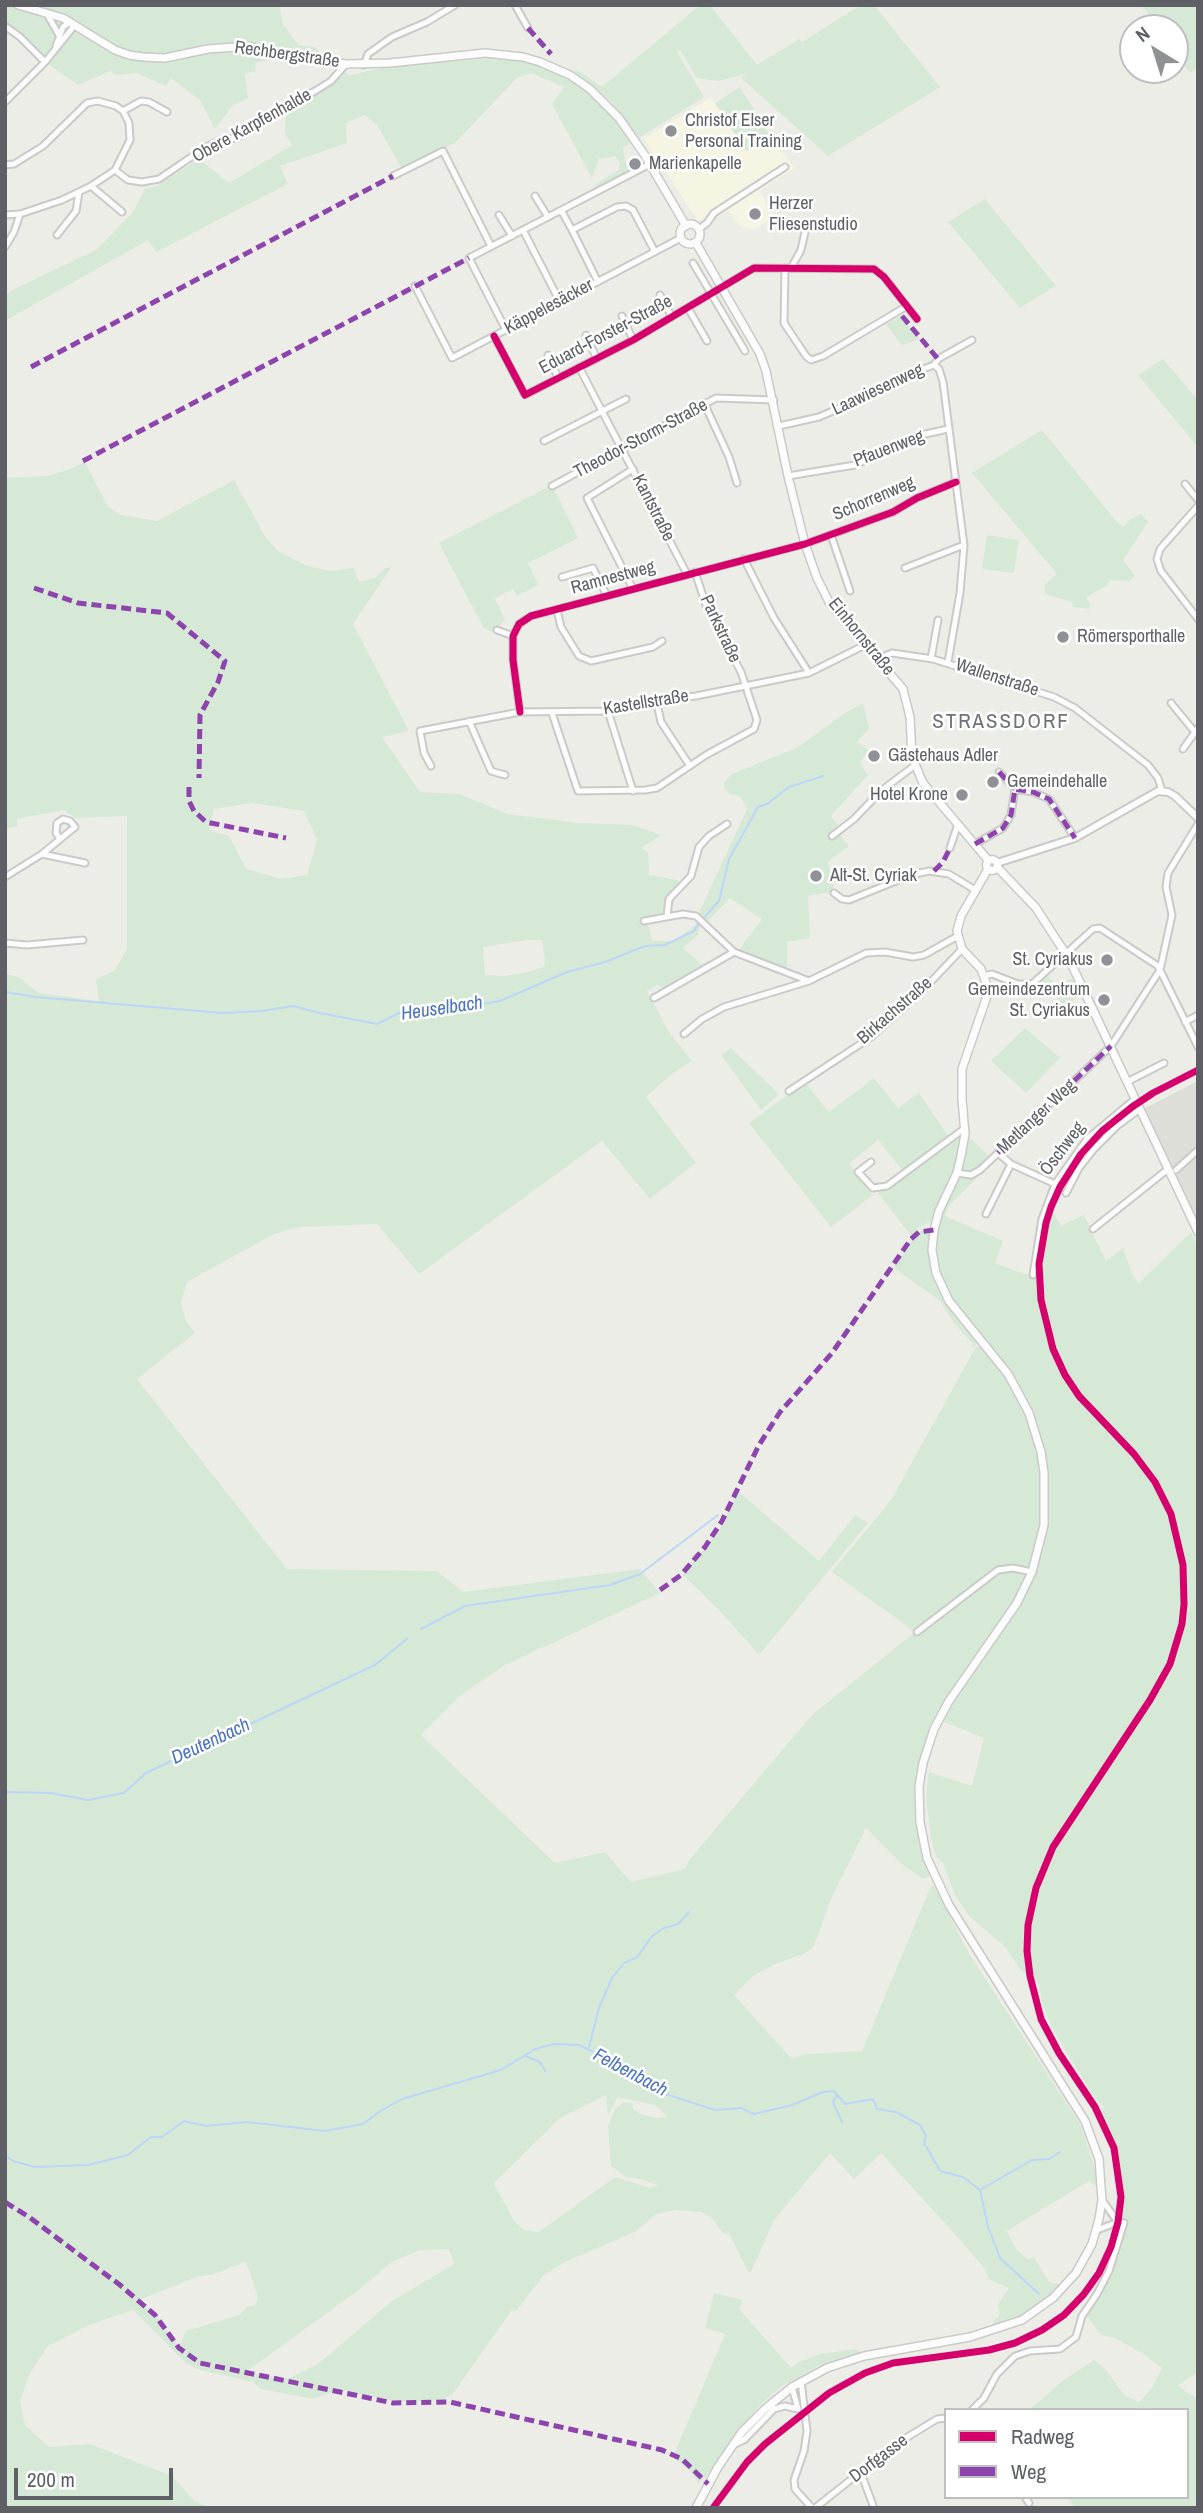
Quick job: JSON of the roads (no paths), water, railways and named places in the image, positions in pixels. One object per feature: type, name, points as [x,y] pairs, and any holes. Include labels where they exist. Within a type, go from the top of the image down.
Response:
[{"type":"main road","name":"Rechbergstraße","points":[[18,5],[72,23],[115,50],[130,55],[165,58],[208,49],[249,46],[288,57],[364,65],[485,53],[523,57],[570,75],[590,89],[619,118],[650,164]]},
{"type":"main road","points":[[650,164],[686,226]]},
{"type":"main road","points":[[693,225],[699,229],[700,237],[696,243],[686,244],[681,238],[681,230],[686,226],[693,225]]},
{"type":"main road","name":"Einhornstraße","points":[[696,243],[760,354],[774,400],[788,476],[805,544],[830,602],[900,685],[907,699],[914,766],[923,783],[993,865],[1036,908],[1066,954],[1172,1170],[1198,1232]]},
{"type":"main road","points":[[696,2508],[732,2446],[765,2409],[792,2387],[827,2368],[864,2356],[970,2337],[1022,2320],[1053,2298],[1076,2273],[1097,2230],[1102,2200],[1099,2159],[1085,2121],[948,1905],[927,1858],[920,1822],[919,1787],[923,1763],[934,1729],[961,1683],[1005,1623],[1031,1572],[1044,1525],[1045,1493],[1041,1452],[1022,1398],[1008,1374],[949,1301],[933,1262],[934,1230],[939,1211],[957,1173],[964,1140],[962,1069],[987,996],[984,976],[962,949],[958,936],[961,916],[993,865]]},
{"type":"street","points":[[364,65],[368,54],[392,37],[435,18],[455,5]]},
{"type":"street","points":[[515,5],[528,28]]},
{"type":"street","points":[[45,12],[59,35]]},
{"type":"street","points":[[55,48],[63,27],[72,23]]},
{"type":"street","points":[[5,102],[45,62],[72,23]]},
{"type":"street","points":[[5,26],[45,62]]},
{"type":"street","name":"Obere Karpfenhalde","points":[[114,170],[128,180],[142,182],[159,179],[206,147],[223,139],[237,138],[315,91],[331,81],[346,64]]},
{"type":"street","points":[[123,111],[141,101],[149,102],[167,112]]},
{"type":"street","points":[[5,165],[14,164],[43,146],[87,103],[107,103],[123,111],[129,122],[130,140],[114,170],[79,192],[20,214],[5,215]]},
{"type":"street","points":[[393,176],[443,151],[491,246]]},
{"type":"street","points":[[506,330],[468,258],[650,164]]},
{"type":"street","points":[[699,229],[714,213],[785,167]]},
{"type":"street","points":[[92,186],[122,212]]},
{"type":"street","points":[[57,235],[76,211],[79,192]]},
{"type":"street","points":[[536,196],[548,217]]},
{"type":"street","points":[[572,230],[617,207],[628,206],[633,210],[655,252]]},
{"type":"street","points":[[561,210],[598,282]]},
{"type":"street","points":[[5,247],[20,214]]},
{"type":"street","points":[[499,215],[512,236]]},
{"type":"street","points":[[807,223],[801,250],[788,268],[784,323],[806,356],[811,360],[823,356],[907,306],[917,318]]},
{"type":"street","points":[[523,230],[560,302]]},
{"type":"street","name":"Käppelesäcker","points":[[415,286],[452,358],[681,238]]},
{"type":"street","points":[[693,263],[745,351]]},
{"type":"street","name":"Eduard-Forster-Straße","points":[[494,336],[525,395],[634,340],[754,268],[874,269],[884,277],[907,306]]},
{"type":"street","name":"Eduard-Forster-Straße","points":[[660,295],[672,317]]},
{"type":"street","name":"Eduard-Forster-Straße","points":[[688,309],[707,341]]},
{"type":"street","name":"Eduard-Forster-Straße","points":[[622,316],[634,340]]},
{"type":"street","name":"Eduard-Forster-Straße","points":[[586,335],[597,359]]},
{"type":"street","name":"Laawiesenweg","points":[[779,426],[818,417],[858,400],[904,376],[934,365],[938,359],[972,340]]},
{"type":"street","name":"Eduard-Forster-Straße","points":[[548,355],[558,378]]},
{"type":"street","points":[[934,365],[940,372],[964,545],[960,593],[948,662]]},
{"type":"street","name":"Kantstraße","points":[[579,367],[687,574]]},
{"type":"street","name":"Theodor-Storm-Straße","points":[[551,486],[716,398],[774,400]]},
{"type":"street","points":[[544,440],[626,399]]},
{"type":"street","points":[[704,403],[720,433],[737,482]]},
{"type":"street","name":"Pfauenweg","points":[[788,476],[855,465],[921,435],[948,429]]},
{"type":"street","points":[[633,469],[587,498],[633,589]]},
{"type":"street","name":"Schorrenweg","points":[[805,544],[893,512],[917,498],[956,482]]},
{"type":"street","points":[[1185,484],[1198,500]]},
{"type":"street","points":[[1198,506],[1160,549],[1157,559],[1161,571],[1198,620]]},
{"type":"street","points":[[831,535],[850,591]]},
{"type":"street","name":"Ramnestweg","points":[[513,636],[524,620],[805,544]]},
{"type":"street","points":[[905,568],[964,545]]},
{"type":"street","points":[[744,559],[769,610],[809,673]]},
{"type":"street","points":[[562,577],[593,568],[607,596]]},
{"type":"street","name":"Parkstraße","points":[[690,766],[754,729],[757,720],[740,672],[706,605],[695,572]]},
{"type":"street","points":[[556,610],[561,627],[579,656],[591,661],[653,647],[662,641]]},
{"type":"street","points":[[931,659],[938,620]]},
{"type":"street","points":[[497,630],[513,636],[513,660],[520,712]]},
{"type":"street","name":"Kastellstraße","points":[[431,766],[424,753],[420,730],[520,712],[608,711],[637,702],[696,696],[809,673],[865,645]]},
{"type":"street","name":"Wallenstraße","points":[[878,659],[892,653],[948,662],[1038,691],[1074,708],[1148,765],[1158,778],[1162,791]]},
{"type":"street","points":[[552,713],[578,791],[657,788],[690,766],[661,722],[656,699]]},
{"type":"street","points":[[1171,703],[1196,730],[1183,749]]},
{"type":"street","points":[[608,711],[633,790]]},
{"type":"street","points":[[469,721],[491,771],[505,775]]},
{"type":"street","points":[[832,836],[854,819],[882,790],[914,766]]},
{"type":"street","points":[[999,772],[1016,789],[1049,799],[1075,838]]},
{"type":"street","points":[[975,844],[1003,828],[1011,815],[1016,789]]},
{"type":"street","points":[[993,865],[1075,838],[1162,791],[1175,796],[1198,818]]},
{"type":"street","points":[[667,916],[668,899],[691,876],[699,847],[709,836],[727,824]]},
{"type":"street","points":[[950,848],[958,824]]},
{"type":"street","points":[[1160,970],[1172,915],[1166,887],[1168,873],[1198,824]]},
{"type":"street","points":[[5,877],[42,855],[60,839]]},
{"type":"street","points":[[42,855],[85,863]]},
{"type":"street","points":[[834,893],[842,900],[849,900],[911,875],[929,871],[949,874],[975,890]]},
{"type":"street","points":[[644,920],[683,914],[696,916],[734,952],[809,981]]},
{"type":"street","points":[[984,976],[992,974],[1018,984],[1032,984],[1093,929],[1100,928],[1153,961],[1198,1047]]},
{"type":"street","points":[[684,1034],[702,1019],[724,1007],[809,981],[866,953],[885,952],[913,957],[925,955],[958,936]]},
{"type":"street","points":[[5,943],[27,945],[83,940]]},
{"type":"street","name":"Birkachstraße","points":[[789,1091],[871,1037],[962,949]]},
{"type":"street","points":[[654,998],[734,952]]},
{"type":"street","name":"Metlanger Weg","points":[[957,1173],[974,1175],[1111,1046],[1160,970]]},
{"type":"street","points":[[1185,1021],[1198,1015]]},
{"type":"street","points":[[1127,1082],[1164,1063]]},
{"type":"street","name":"Öschweg","points":[[1033,1275],[1042,1219],[1055,1184],[1087,1139],[1135,1099]]},
{"type":"street","points":[[1066,1194],[1079,1168],[1094,1149],[1116,1126],[1140,1109]]},
{"type":"street","points":[[872,1162],[858,1172],[873,1188],[887,1186],[965,1127]]},
{"type":"street","points":[[1093,1229],[1198,1150]]},
{"type":"street","points":[[998,1153],[1011,1164],[1055,1184]]},
{"type":"street","points":[[986,1214],[1011,1164]]},
{"type":"street","points":[[917,1632],[998,1570],[1013,1568],[1031,1572]]},
{"type":"street","points":[[1102,2200],[1118,2222]]},
{"type":"street","points":[[974,2408],[984,2398],[997,2375],[1016,2356],[1030,2351],[1060,2348],[1076,2337],[1082,2316],[1109,2271],[1124,2223],[1118,2222],[1097,2230]]},
{"type":"street","points":[[732,2446],[744,2440],[779,2406],[801,2411],[806,2409],[801,2381]]},
{"type":"street","points":[[792,2387],[807,2431],[794,2480],[795,2489],[811,2506]]},
{"type":"street","name":"Dorfgasse","points":[[811,2506],[821,2503],[896,2444],[937,2419],[944,2418]]},
{"type":"street","points":[[861,2473],[874,2508]]},
{"type":"street","points":[[1026,2499],[1029,2503]]},
{"type":"waterway","name":"Heuselbach","points":[[703,919],[719,901],[729,859],[758,807],[767,804],[789,787],[823,776]]},
{"type":"waterway","name":"Heuselbach","points":[[5,992],[222,1013],[293,1006],[377,1024],[403,1011],[436,1011],[500,1001],[567,972],[605,962],[645,946],[665,945],[694,931],[699,923]]},
{"type":"waterway","name":"Deutenbach","points":[[421,1629],[465,1606],[610,1585],[640,1574],[718,1515]]},
{"type":"waterway","name":"Deutenbach","points":[[5,1792],[51,1793],[88,1800],[124,1793],[146,1773],[375,1665],[407,1639]]},
{"type":"waterway","points":[[589,2047],[599,2008],[612,1978],[624,1963],[637,1957],[652,1936],[664,1928],[678,1924],[689,1912]]},
{"type":"waterway","name":"Felbenbach","points":[[5,2155],[13,2161],[35,2167],[88,2165],[128,2155],[151,2137],[162,2137],[184,2121],[206,2126],[247,2122],[325,2131],[363,2124],[402,2099],[501,2070],[535,2049],[554,2044],[579,2045],[653,2090],[715,2110],[741,2108],[754,2114],[834,2091],[845,2104],[873,2099],[877,2109],[896,2112],[920,2125],[926,2136],[924,2143],[940,2171],[963,2177],[980,2190],[988,2227],[1000,2258],[1039,2294]]},
{"type":"waterway","points":[[525,2056],[540,2062],[545,2071]]},
{"type":"waterway","points":[[837,2095],[833,2102],[842,2122]]},
{"type":"waterway","points":[[980,2190],[1032,2160],[1049,2159],[1060,2152]]},
{"type":"place","name":"Christof Elser Personal Training","points":[[671,131]]},
{"type":"place","name":"Marienkapelle","points":[[635,164]]},
{"type":"place","name":"Herzer Fliesenstudio","points":[[755,214]]},
{"type":"place","name":"Römersporthalle","points":[[1063,637]]},
{"type":"place","name":"Gästehaus Adler","points":[[874,756]]},
{"type":"place","name":"Gemeindehalle","points":[[993,782]]},
{"type":"place","name":"Hotel Krone","points":[[962,795]]},
{"type":"place","name":"Alt-St. Cyriak","points":[[816,876]]},
{"type":"place","name":"St. Cyriakus","points":[[1107,960]]},
{"type":"place","name":"Gemeindezentrum St. Cyriakus","points":[[1104,1000]]},
{"type":"district","name":"STRASSDORF","points":[[1001,722]]}]
